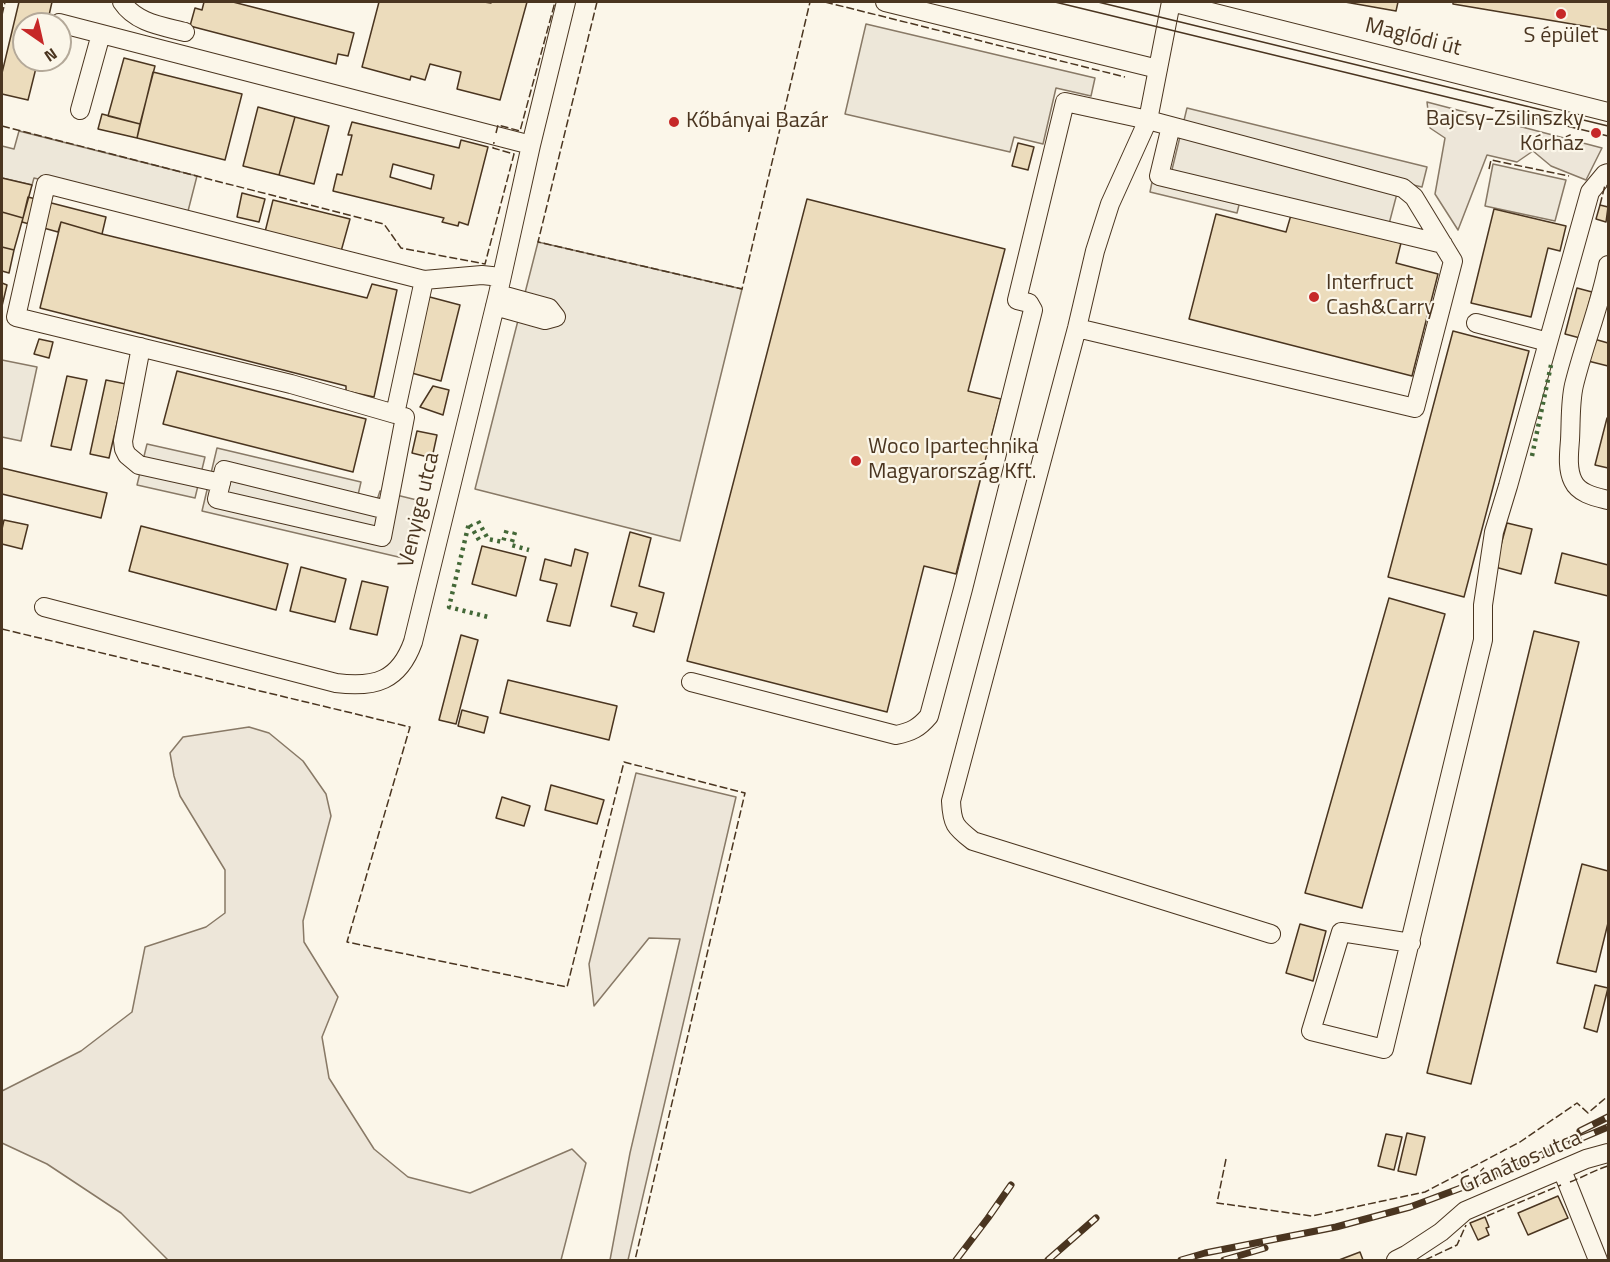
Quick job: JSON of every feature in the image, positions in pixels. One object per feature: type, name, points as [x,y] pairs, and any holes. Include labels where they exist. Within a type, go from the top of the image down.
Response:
[{"type":"street","points":[[122,2],[132,15],[141,20],[185,32]]},
{"type":"street","name":"Venyige utca","points":[[44,607],[349,685],[373,683],[388,676],[401,666],[413,642],[566,2]]},
{"type":"street","points":[[885,2],[1158,69]]},
{"type":"street","points":[[1171,2],[1148,120],[1110,204],[1095,251],[1077,327],[951,801],[952,818],[960,831],[973,841],[1271,934]]},
{"type":"street","name":"Maglódi út","points":[[1171,2],[1608,112]]},
{"type":"street","points":[[72,26],[531,145]]},
{"type":"street","points":[[80,110],[101,34]]},
{"type":"street","points":[[691,682],[896,735],[908,733],[920,727],[929,716],[1033,310],[1029,303],[1017,300],[1065,102],[1148,120],[1403,188],[1414,197],[1453,261],[1415,408],[1077,327]]},
{"type":"street","points":[[1171,126],[1159,176],[1443,244]]},
{"type":"street","points":[[1410,943],[1341,932],[1311,1031],[1384,1049],[1410,943],[1484,640],[1483,605],[1494,532],[1590,192],[1608,173]]},
{"type":"street","points":[[424,280],[395,414],[291,384],[16,317],[46,184],[424,280],[482,275],[498,292]]},
{"type":"street","points":[[1608,266],[1574,387],[1569,457],[1573,483],[1580,490],[1608,500]]},
{"type":"street","points":[[1476,323],[1548,342]]},
{"type":"street","points":[[141,347],[123,441],[127,455],[140,465],[221,483]]},
{"type":"street","points":[[387,510],[224,470],[217,499],[382,537],[405,417]]},
{"type":"street","name":"Gránátos utca","points":[[1396,1260],[1406,1256],[1441,1232],[1465,1211],[1586,1159],[1608,1153]]},
{"type":"street","points":[[1562,1170],[1601,1255]]},
{"type":"shaded area","points":[[866,24],[1095,78],[1091,96],[1056,88],[1043,144],[1014,137],[1010,152],[845,114]]},
{"type":"shaded area","points":[[1427,102],[1602,148],[1586,180],[1551,166],[1533,151],[1517,162],[1487,155],[1458,230],[1435,194],[1445,138],[1430,128]]},
{"type":"shaded area","points":[[1187,108],[1427,167],[1422,187],[1400,182],[1389,224],[1243,189],[1237,213],[1150,192],[1152,182],[1168,186]]},
{"type":"shaded area","points":[[19,131],[197,176],[187,215],[34,178],[32,185],[2,178],[2,146],[14,149]]},
{"type":"shaded area","points":[[1493,164],[1566,180],[1555,221],[1485,206]]},
{"type":"shaded area","points":[[538,242],[742,289],[680,541],[475,489]]},
{"type":"shaded area","points":[[2,360],[37,367],[21,441],[2,437]]},
{"type":"shaded area","points":[[147,444],[205,457],[195,498],[137,485]]},
{"type":"shaded area","points":[[217,448],[361,482],[358,495],[377,500],[380,491],[421,501],[407,559],[202,511]]},
{"type":"shaded area","points":[[249,727],[269,733],[303,761],[326,794],[331,816],[303,921],[304,942],[338,997],[322,1037],[329,1078],[374,1149],[408,1177],[470,1193],[572,1149],[586,1163],[561,1260],[168,1260],[121,1213],[47,1164],[2,1143],[2,1091],[81,1051],[132,1012],[145,947],[206,927],[225,913],[225,870],[180,796],[170,753],[183,737]]},
{"type":"shaded area","points":[[636,773],[736,797],[628,1260],[610,1260],[630,1153],[680,939],[649,938],[594,1006],[589,964]]},
{"type":"building","points":[[19,2],[52,2],[50,12],[17,12]]},
{"type":"building","points":[[204,2],[233,2],[354,33],[348,56],[338,54],[336,64],[190,26],[195,8],[202,10]]},
{"type":"building","points":[[379,2],[527,2],[500,100],[457,89],[461,72],[430,64],[425,80],[411,76],[410,80],[362,67]]},
{"type":"building","points":[[1345,2],[1398,2],[1396,11]]},
{"type":"building","name":"S épület","points":[[1453,2],[1608,2],[1608,30],[1453,4]]},
{"type":"building","points":[[12,31],[12,72],[35,72],[28,100],[2,94],[2,73]]},
{"type":"building","points":[[124,58],[155,66],[140,124],[108,116]]},
{"type":"building","points":[[153,72],[242,94],[225,160],[137,138]]},
{"type":"building","points":[[258,107],[295,117],[279,175],[243,166]]},
{"type":"building","points":[[102,114],[140,124],[137,138],[98,129]]},
{"type":"building","points":[[295,117],[329,126],[314,184],[279,175]]},
{"type":"building","points":[[352,122],[459,148],[461,140],[488,147],[468,225],[459,222],[458,226],[442,222],[444,218],[333,191],[337,174],[342,175],[352,135],[348,135]],"holes":[[[393,164],[434,175],[431,189],[390,177]]]},
{"type":"building","points":[[1018,143],[1034,147],[1028,170],[1012,166]]},
{"type":"building","points":[[2,178],[32,185],[23,218],[2,212]]},
{"type":"building","points":[[242,193],[265,199],[259,222],[237,217]]},
{"type":"building","points":[[28,197],[106,217],[102,234],[61,222],[58,232],[22,222]]},
{"type":"building","points":[[807,199],[1005,249],[968,391],[1001,399],[956,574],[924,566],[887,712],[687,661]]},
{"type":"building","points":[[273,200],[350,219],[340,255],[264,236]]},
{"type":"building","points":[[1600,205],[1608,207],[1606,222],[1596,219]]},
{"type":"building","points":[[1494,209],[1566,226],[1560,251],[1548,248],[1531,317],[1471,303]]},
{"type":"building","points":[[2,212],[23,218],[14,250],[2,247]]},
{"type":"building","name":"Interfruct Cash&Carry","points":[[1216,214],[1286,232],[1291,215],[1401,243],[1396,263],[1438,274],[1412,376],[1189,319]]},
{"type":"building","points":[[61,222],[367,298],[372,284],[397,290],[374,397],[346,391],[346,386],[40,308]]},
{"type":"building","points":[[2,247],[14,250],[9,273],[2,271]]},
{"type":"building","points":[[2,283],[7,285],[2,306]]},
{"type":"building","points":[[1577,288],[1592,292],[1580,338],[1565,334]]},
{"type":"building","points":[[426,296],[460,305],[441,381],[408,372]]},
{"type":"building","points":[[1453,331],[1529,351],[1464,597],[1388,577]]},
{"type":"building","points":[[39,339],[53,342],[49,358],[34,354]]},
{"type":"building","points":[[1594,339],[1608,343],[1608,366],[1588,361]]},
{"type":"building","points":[[177,371],[366,419],[353,472],[163,424]]},
{"type":"building","points":[[67,376],[87,380],[71,450],[51,446]]},
{"type":"building","points":[[106,380],[126,384],[109,458],[90,454]]},
{"type":"building","points":[[433,386],[449,390],[443,415],[420,407]]},
{"type":"building","points":[[1608,419],[1608,468],[1595,465]]},
{"type":"building","points":[[417,431],[437,435],[432,458],[412,453]]},
{"type":"building","points":[[2,468],[107,493],[101,518],[2,494]]},
{"type":"building","points":[[4,520],[28,525],[22,549],[2,544]]},
{"type":"building","points":[[1507,523],[1532,529],[1521,574],[1495,567]]},
{"type":"building","points":[[141,526],[288,564],[276,610],[129,571]]},
{"type":"building","points":[[630,532],[651,538],[639,586],[664,593],[654,632],[633,626],[637,613],[611,606]]},
{"type":"building","points":[[482,546],[526,557],[516,596],[472,584]]},
{"type":"building","points":[[575,549],[588,553],[570,626],[547,621],[557,584],[540,580],[545,559],[571,566]]},
{"type":"building","points":[[1562,553],[1608,565],[1608,596],[1555,583]]},
{"type":"building","points":[[301,567],[346,579],[335,622],[290,611]]},
{"type":"building","points":[[362,581],[388,587],[377,635],[350,629]]},
{"type":"building","points":[[1389,598],[1445,614],[1362,908],[1305,893]]},
{"type":"building","points":[[1534,631],[1579,642],[1471,1084],[1427,1073]]},
{"type":"building","points":[[461,635],[478,640],[456,724],[439,720]]},
{"type":"building","points":[[508,680],[617,706],[609,740],[500,713]]},
{"type":"building","points":[[462,710],[488,717],[484,733],[458,726]]},
{"type":"building","points":[[551,785],[604,800],[597,824],[545,810]]},
{"type":"building","points":[[502,797],[530,806],[524,826],[496,818]]},
{"type":"building","points":[[1582,864],[1608,871],[1608,923],[1596,972],[1557,963]]},
{"type":"building","points":[[1300,924],[1326,931],[1313,981],[1286,973]]},
{"type":"building","points":[[1595,985],[1608,988],[1597,1032],[1584,1028]]},
{"type":"building","points":[[1407,1133],[1425,1137],[1416,1175],[1398,1171]]},
{"type":"building","points":[[1386,1134],[1402,1137],[1394,1170],[1378,1166]]},
{"type":"building","points":[[1558,1196],[1568,1218],[1528,1235],[1518,1213]]},
{"type":"building","points":[[1485,1217],[1489,1235],[1478,1240],[1470,1223]]},
{"type":"building","points":[[1360,1252],[1363,1260],[1339,1260]]},
{"type":"tram line","points":[[1055,2],[1608,136]]},
{"type":"tram line","points":[[1098,2],[1608,126]]},
{"type":"railway","points":[[1580,1131],[1608,1117]]},
{"type":"railway","points":[[1181,1260],[1205,1253],[1336,1227],[1410,1207],[1477,1182],[1608,1127]]},
{"type":"railway","points":[[956,1260],[1011,1185]]},
{"type":"railway","points":[[1048,1260],[1096,1218]]},
{"type":"railway","points":[[1224,1260],[1265,1248]]},
{"type":"hedge","points":[[1532,456],[1551,365]]},
{"type":"hedge","points":[[478,521],[488,539],[503,542],[507,529]]},
{"type":"hedge","points":[[479,540],[469,523],[449,607],[488,617]]},
{"type":"hedge","points":[[515,532],[511,545],[529,550]]},
{"type":"fence","points":[[2,15],[5,2]]},
{"type":"fence","points":[[496,133],[498,125],[520,131],[555,2]]},
{"type":"fence","points":[[597,2],[538,242],[742,289],[810,2]]},
{"type":"fence","points":[[825,2],[1125,77]]},
{"type":"fence","points":[[2,126],[384,224],[401,248],[485,264],[514,154],[493,148],[494,142]]},
{"type":"fence","points":[[1489,169],[1491,160],[1569,176]]},
{"type":"fence","points":[[1600,205],[1605,185],[1608,186]]},
{"type":"fence","points":[[2,629],[410,727],[347,942],[567,987],[624,762],[745,793],[635,1260]]},
{"type":"fence","points":[[1226,1159],[1217,1203],[1312,1216],[1425,1192],[1520,1142],[1577,1103],[1588,1113],[1608,1096]]},
{"type":"fence","points":[[1570,1182],[1608,1166]]},
{"type":"fence","points":[[1487,1216],[1561,1185]]},
{"type":"fence","points":[[1425,1260],[1457,1245],[1466,1225]]},
{"type":"place","name":"S épület","points":[[1561,14]]},
{"type":"place","name":"Kőbányai Bazár","points":[[674,122]]},
{"type":"place","name":"Bajcsy-Zsilinszky Kórház","points":[[1596,133]]},
{"type":"place","name":"Interfruct Cash&Carry","points":[[1314,297]]},
{"type":"place","name":"Woco Ipartechnika Magyarország Kft.","points":[[856,461]]}]
